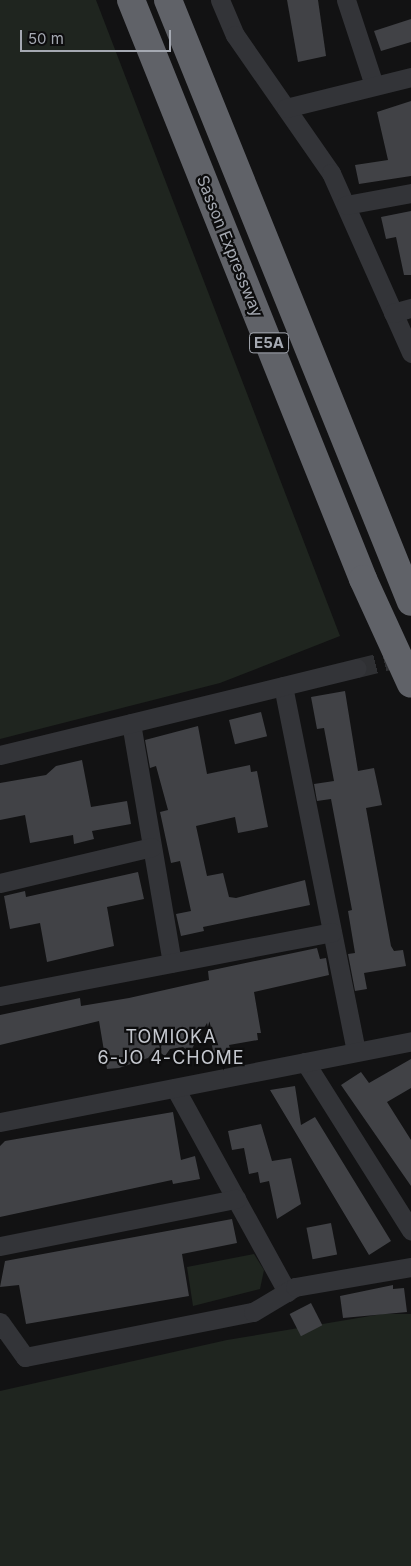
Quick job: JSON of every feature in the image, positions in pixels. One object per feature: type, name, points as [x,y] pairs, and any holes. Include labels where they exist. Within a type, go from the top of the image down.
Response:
[{"type":"highway","name":"Sasson Expressway","points":[[131,0],[363,578],[411,684]]},
{"type":"highway","name":"Sasson Expressway","points":[[168,0],[411,602]]},
{"type":"street","points":[[220,0],[235,35],[331,173],[402,310],[411,353]]},
{"type":"street","points":[[346,0],[374,85]]},
{"type":"street","points":[[286,108],[411,77]]},
{"type":"street","points":[[346,205],[411,193]]},
{"type":"street","points":[[0,755],[357,668]]},
{"type":"street","points":[[283,686],[356,1052]]},
{"type":"street","points":[[131,723],[172,963]]},
{"type":"street","points":[[0,883],[152,847]]},
{"type":"street","points":[[0,996],[332,932]]},
{"type":"street","points":[[0,1122],[411,1040]]},
{"type":"street","points":[[305,1062],[411,1230]]},
{"type":"street","points":[[175,1088],[286,1292]]},
{"type":"street","points":[[0,1246],[236,1199]]},
{"type":"street","points":[[0,1322],[25,1357],[253,1312],[286,1292],[411,1267]]},
{"type":"shaded area","points":[[0,0],[96,0],[340,636],[220,683],[0,739]]},
{"type":"shaded area","points":[[254,1254],[264,1270],[260,1289],[193,1306],[187,1267]]},
{"type":"shaded area","points":[[382,1314],[411,1314],[411,1566],[0,1566],[0,1391],[227,1340]]},
{"type":"building","points":[[287,0],[318,0],[326,56],[298,62]]},
{"type":"building","points":[[411,19],[411,42],[381,51],[374,31]]},
{"type":"building","points":[[411,101],[411,176],[359,184],[355,165],[388,160],[377,112]]},
{"type":"building","points":[[411,211],[411,275],[404,275],[396,237],[386,239],[381,217]]},
{"type":"building","points":[[345,691],[358,771],[374,768],[382,805],[366,808],[391,946],[394,951],[403,950],[406,966],[364,973],[367,989],[355,991],[348,954],[355,953],[348,911],[352,910],[331,799],[317,801],[314,784],[334,781],[324,728],[317,729],[311,697]]},
{"type":"building","points":[[261,712],[267,736],[235,744],[229,720]]},
{"type":"building","points":[[198,726],[207,774],[250,765],[251,772],[257,771],[268,827],[238,833],[235,817],[196,826],[207,876],[223,873],[229,897],[236,898],[305,880],[310,905],[203,927],[204,931],[181,936],[176,914],[191,911],[180,861],[171,863],[160,812],[168,810],[156,766],[150,768],[145,740]]},
{"type":"building","points":[[82,760],[91,807],[127,801],[131,824],[92,831],[94,839],[74,844],[73,835],[30,843],[25,815],[0,820],[0,783],[46,775],[56,766]]},
{"type":"building","points":[[138,872],[144,899],[107,907],[114,946],[47,962],[40,923],[10,929],[4,896],[25,891],[26,897]]},
{"type":"building","points":[[317,948],[320,959],[326,958],[329,975],[254,992],[261,1033],[257,1033],[258,1040],[229,1045],[231,1052],[214,1055],[207,1023],[190,1052],[183,1047],[170,1049],[165,1056],[155,1049],[148,1058],[119,1068],[107,1069],[99,1021],[0,1045],[0,1015],[80,998],[81,1006],[129,998],[209,980],[208,971]]},
{"type":"building","points":[[411,1059],[411,1088],[387,1102],[411,1140],[411,1186],[341,1085],[361,1072],[369,1083]]},
{"type":"building","points":[[295,1086],[301,1125],[315,1117],[391,1241],[369,1255],[270,1090]]},
{"type":"building","points":[[173,1112],[181,1160],[195,1156],[200,1179],[173,1184],[172,1180],[0,1217],[0,1146],[5,1141]]},
{"type":"building","points":[[261,1124],[272,1161],[291,1158],[301,1204],[277,1219],[269,1181],[260,1183],[258,1172],[249,1174],[244,1148],[232,1150],[228,1131]]},
{"type":"building","points":[[232,1219],[237,1243],[182,1254],[189,1296],[26,1324],[19,1285],[0,1287],[5,1261]]},
{"type":"building","points":[[331,1223],[337,1254],[313,1259],[306,1228]]},
{"type":"building","points":[[393,1285],[393,1289],[404,1288],[407,1312],[343,1318],[340,1296]]},
{"type":"building","points":[[311,1303],[322,1325],[301,1336],[290,1314]]},
{"type":"tunnel","points":[[357,668],[410,655]]},
{"type":"district","name":"TOMIOKA 6-JO 4-CHOME","points":[[171,1048]]}]
